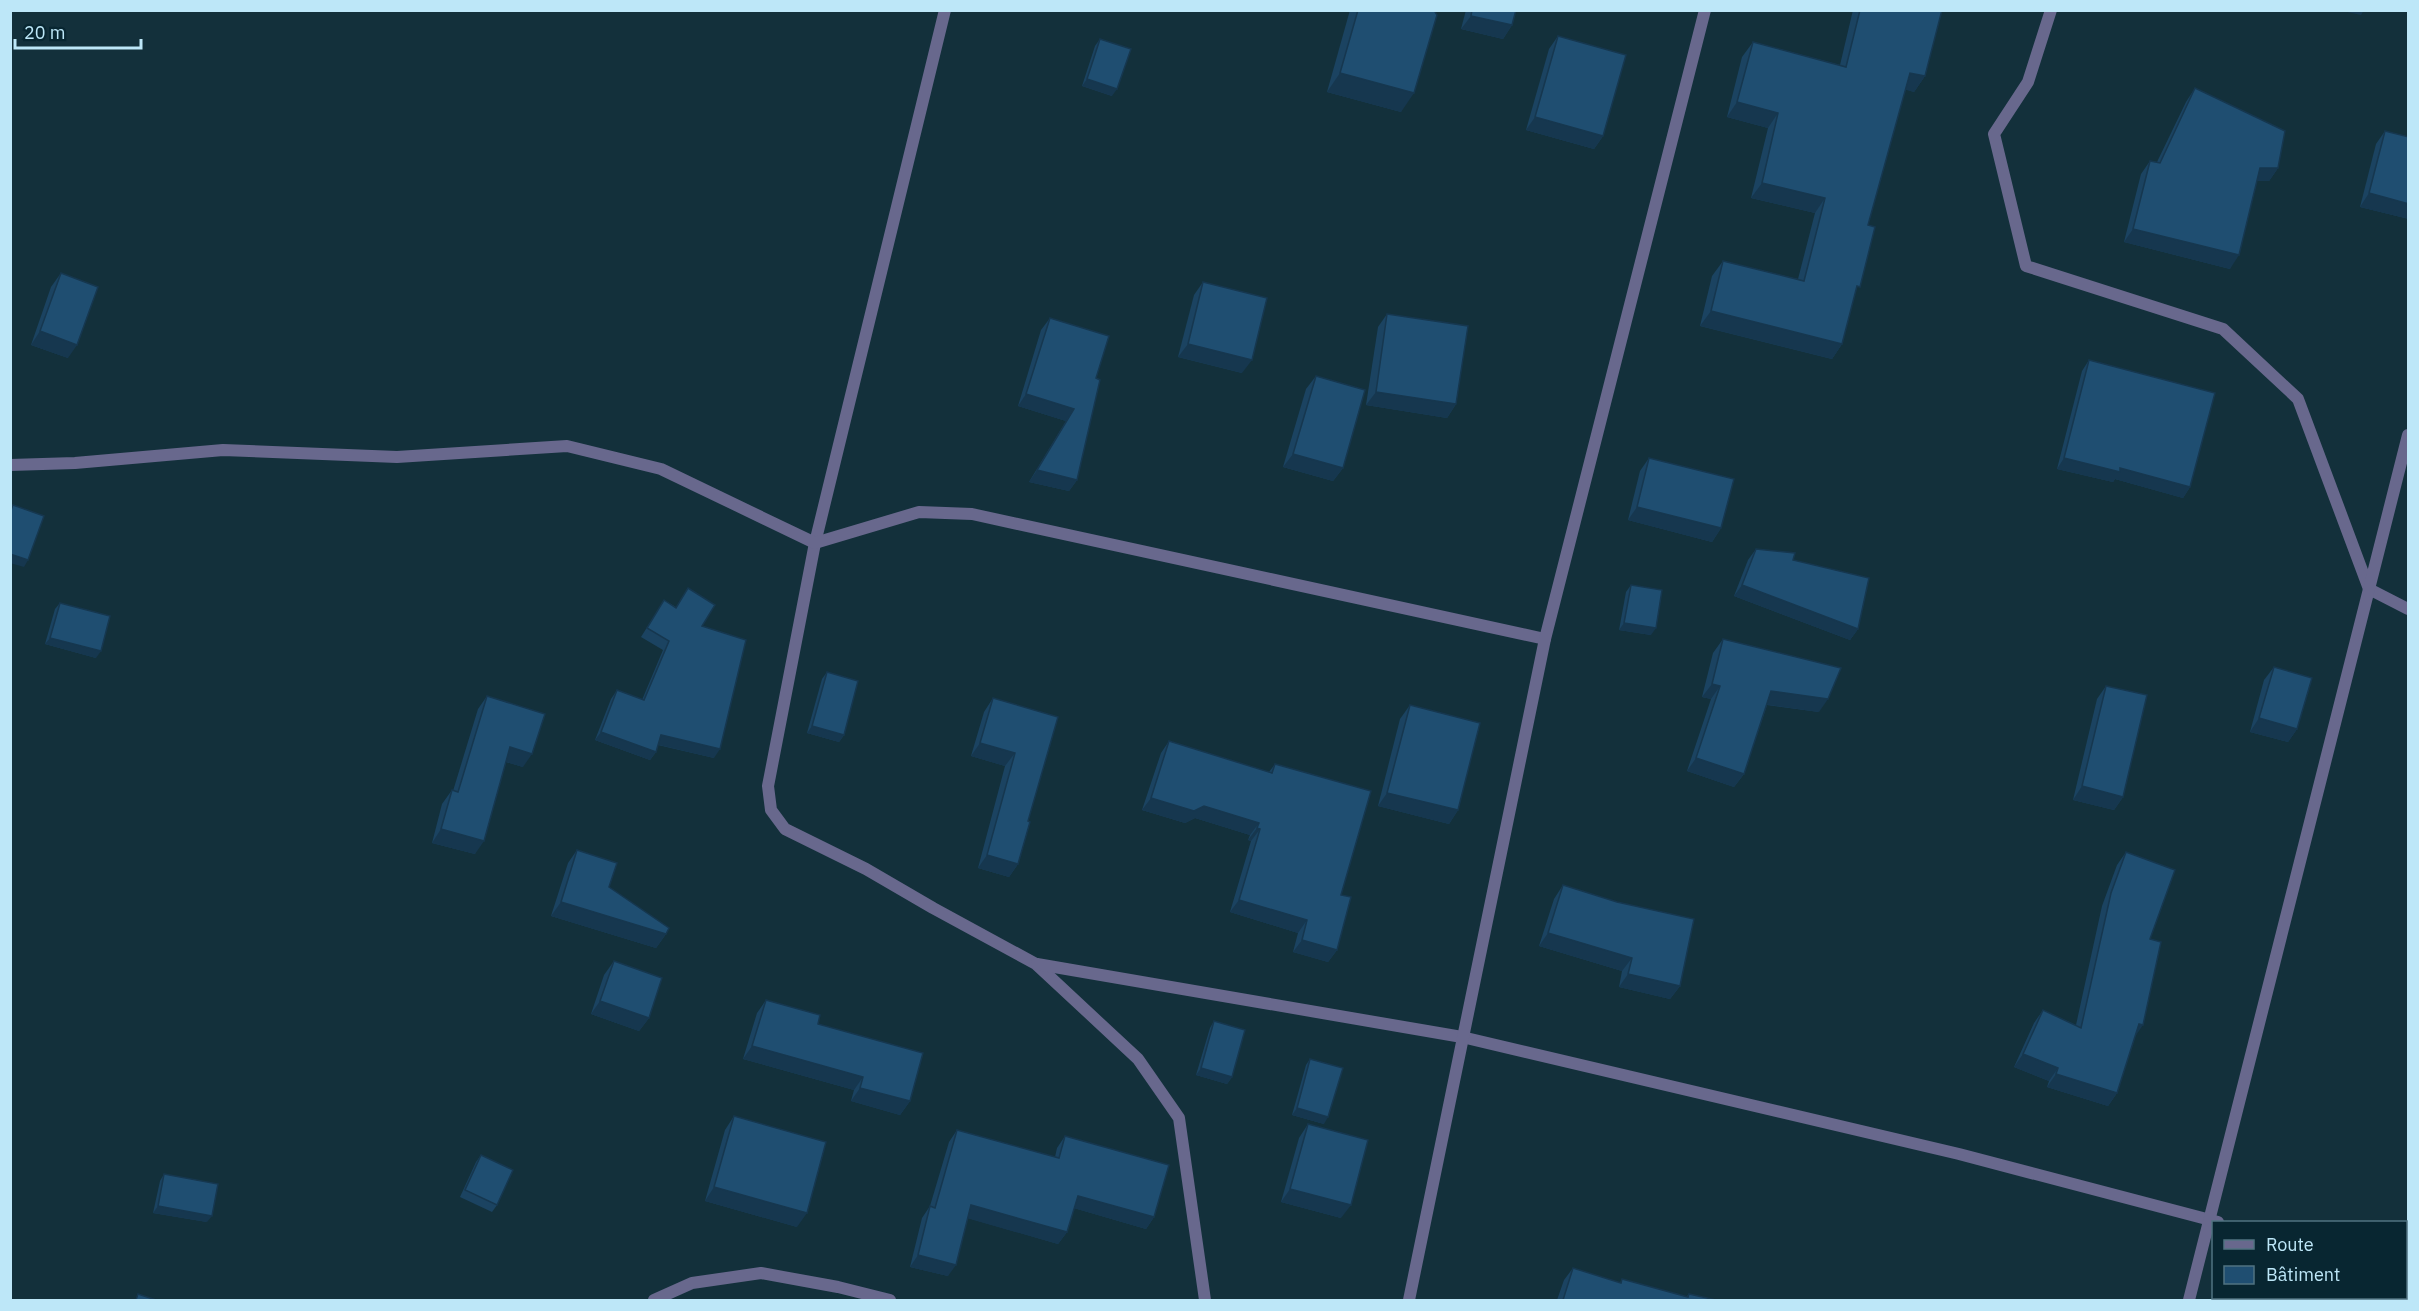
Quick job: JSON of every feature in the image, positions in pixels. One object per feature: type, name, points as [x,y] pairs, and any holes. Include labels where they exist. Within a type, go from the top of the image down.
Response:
[{"type":"street","points":[[945,10],[815,543],[768,786],[771,810],[785,829],[866,869],[1036,964],[1138,1059],[1179,1118],[1205,1300]]},
{"type":"street","points":[[1409,1300],[1545,639],[1705,10]]},
{"type":"street","points":[[2051,10],[2028,82],[1994,134],[2026,266],[2223,329],[2298,399],[2369,589],[2409,609]]},
{"type":"street","points":[[1036,964],[1462,1037],[1959,1154],[2214,1221],[2409,435]]},
{"type":"street","points":[[10,465],[75,463],[223,450],[397,457],[567,446],[661,469],[815,543],[919,512],[972,513],[1545,639]]},
{"type":"street","points":[[2189,1300],[2212,1227]]},
{"type":"street","points":[[654,1300],[692,1283],[761,1273],[838,1287],[890,1300]]},
{"type":"building","points":[[1358,10],[1434,10],[1437,15],[1414,93],[1340,73]]},
{"type":"building","points":[[1472,10],[1516,10],[1512,25],[1471,16]]},
{"type":"building","points":[[1860,10],[1942,10],[1925,76],[1910,73],[1868,225],[1875,227],[1860,287],[1857,286],[1842,344],[1711,311],[1723,261],[1804,281],[1825,198],[1762,183],[1778,113],[1737,102],[1753,42],[1846,67]]},
{"type":"building","points":[[1558,36],[1626,55],[1603,136],[1535,117]]},
{"type":"building","points":[[1100,39],[1131,49],[1117,89],[1087,79]]},
{"type":"building","points":[[2195,88],[2285,131],[2278,168],[2260,168],[2239,255],[2133,229],[2150,161],[2160,163]]},
{"type":"building","points":[[2385,131],[2409,137],[2409,204],[2369,193]]},
{"type":"building","points":[[61,273],[98,287],[77,345],[40,331]]},
{"type":"building","points":[[1203,282],[1267,298],[1252,360],[1188,344]]},
{"type":"building","points":[[1387,314],[1468,326],[1456,404],[1376,392]]},
{"type":"building","points":[[1050,318],[1109,336],[1096,378],[1100,380],[1077,480],[1037,470],[1074,409],[1026,394]]},
{"type":"building","points":[[2089,360],[2215,393],[2190,487],[2120,468],[2120,472],[2064,458]]},
{"type":"building","points":[[1316,376],[1365,390],[1343,468],[1293,454]]},
{"type":"building","points":[[1649,458],[1734,479],[1721,528],[1637,507]]},
{"type":"building","points":[[13,505],[44,516],[28,560],[10,554],[10,512]]},
{"type":"building","points":[[1756,549],[1795,553],[1793,560],[1869,578],[1858,629],[1742,585]]},
{"type":"building","points":[[1631,585],[1662,590],[1656,628],[1624,623]]},
{"type":"building","points":[[688,588],[715,605],[702,626],[746,640],[720,749],[661,735],[656,752],[601,732],[617,690],[644,700],[669,641],[647,628],[664,600],[676,608]]},
{"type":"building","points":[[60,603],[110,616],[101,651],[50,638]]},
{"type":"building","points":[[1723,639],[1841,668],[1828,699],[1771,691],[1744,774],[1696,758],[1720,686],[1712,684]]},
{"type":"building","points":[[2274,667],[2312,678],[2297,729],[2259,718]]},
{"type":"building","points":[[827,672],[858,681],[844,735],[812,726]]},
{"type":"building","points":[[2106,686],[2147,695],[2123,797],[2082,786]]},
{"type":"building","points":[[487,696],[545,714],[532,754],[510,747],[484,841],[441,829],[452,790],[458,792]]},
{"type":"building","points":[[993,698],[1058,717],[1018,864],[987,855],[1015,753],[980,743]]},
{"type":"building","points":[[1410,705],[1480,723],[1458,810],[1387,793]]},
{"type":"building","points":[[1169,741],[1272,773],[1275,764],[1371,791],[1341,895],[1351,897],[1337,950],[1302,940],[1307,920],[1239,900],[1260,829],[1257,828],[1259,823],[1204,806],[1194,811],[1151,798]]},
{"type":"building","points":[[577,850],[617,863],[609,887],[669,928],[666,934],[561,902]]},
{"type":"building","points":[[2126,852],[2175,870],[2150,939],[2161,942],[2143,1025],[2139,1024],[2117,1093],[2056,1074],[2058,1068],[2023,1054],[2043,1010],[2081,1028],[2111,893]]},
{"type":"building","points":[[1563,885],[1617,902],[1694,919],[1680,986],[1628,974],[1632,958],[1548,933]]},
{"type":"building","points":[[614,961],[662,978],[649,1018],[600,1001]]},
{"type":"building","points":[[766,1000],[820,1015],[818,1024],[923,1053],[910,1101],[860,1088],[863,1077],[752,1046]]},
{"type":"building","points":[[1214,1021],[1245,1030],[1232,1077],[1201,1068]]},
{"type":"building","points":[[1310,1059],[1343,1068],[1328,1117],[1297,1108]]},
{"type":"building","points":[[734,1116],[826,1142],[807,1213],[714,1187]]},
{"type":"building","points":[[1308,1124],[1368,1140],[1351,1205],[1290,1189]]},
{"type":"building","points":[[957,1130],[1059,1158],[1065,1136],[1169,1165],[1154,1217],[1078,1196],[1067,1232],[971,1205],[956,1265],[918,1255],[930,1206],[935,1208]]},
{"type":"building","points":[[481,1155],[513,1170],[497,1205],[465,1190]]},
{"type":"building","points":[[164,1174],[218,1184],[212,1216],[158,1206]]},
{"type":"building","points":[[1573,1268],[1621,1283],[1622,1279],[1688,1297],[1689,1294],[1716,1300],[1563,1300]]},
{"type":"building","points":[[138,1294],[156,1300],[136,1300]]},
{"type":"building","points":[[2242,1299],[2316,1299],[2316,1300],[2240,1300]]}]
